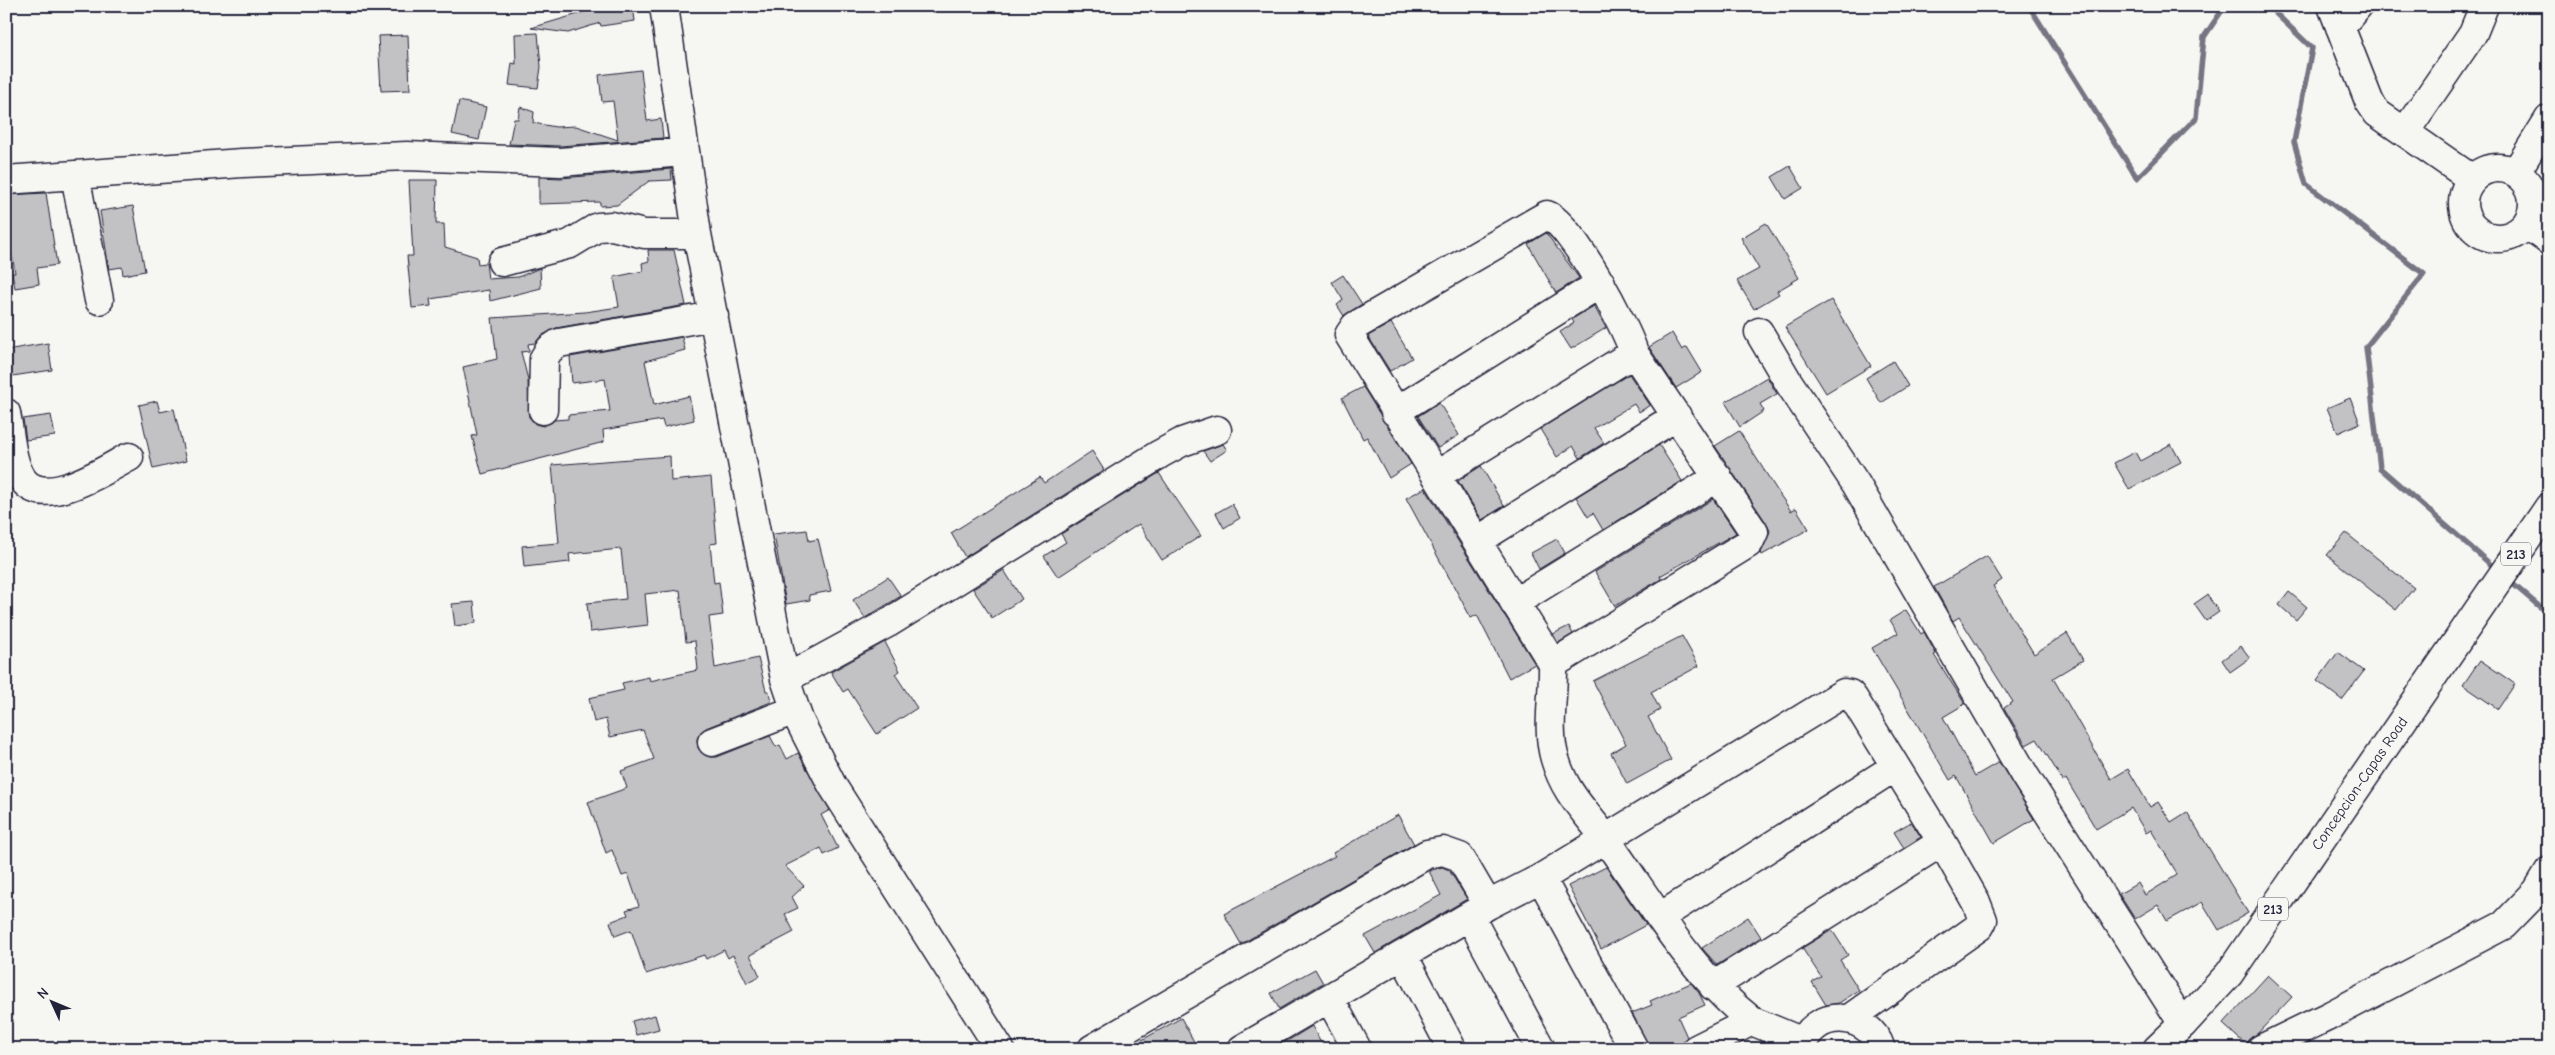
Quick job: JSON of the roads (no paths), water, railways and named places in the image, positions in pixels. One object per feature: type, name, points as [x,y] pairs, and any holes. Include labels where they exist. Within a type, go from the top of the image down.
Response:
[{"type":"street","points":[[664,6],[697,234],[785,679],[795,710],[816,755],[844,807],[1000,1049]]},
{"type":"street","points":[[2358,6],[2336,16],[2369,101],[2377,113],[2472,180]]},
{"type":"street","points":[[2405,132],[2473,33],[2484,6]]},
{"type":"street","points":[[2516,172],[2549,119]]},
{"type":"street","points":[[6,180],[242,163],[406,156],[560,162],[684,152]]},
{"type":"street","points":[[2493,168],[2505,168],[2516,172],[2532,190],[2534,202],[2532,214],[2527,225],[2519,233],[2497,239],[2476,231],[2466,217],[2463,201],[2466,190],[2472,180],[2482,172],[2493,168]]},
{"type":"street","points":[[75,175],[99,300]]},
{"type":"street","points":[[1554,664],[1750,543],[1753,538],[1754,528],[1634,353],[1626,330],[1601,283],[1568,235],[1556,221],[1547,215],[1355,326],[1349,335],[1395,412],[1437,475],[1514,603],[1554,664],[1554,693],[1550,731],[1554,757],[1563,783],[1581,810],[1606,839],[1691,961],[1733,1006],[1752,1021],[1802,1045],[1815,1027],[1833,1018],[1849,1019],[1867,1026],[1878,1039],[1881,1049]]},
{"type":"street","points":[[2527,225],[2549,242]]},
{"type":"street","points":[[502,262],[570,244],[598,227],[612,226],[644,234],[697,234]]},
{"type":"street","points":[[1395,412],[1601,283]]},
{"type":"street","points":[[543,410],[544,358],[550,349],[559,343],[714,316]]},
{"type":"street","points":[[1759,332],[1789,383],[1856,484],[2025,776],[2183,1024]]},
{"type":"street","points":[[1437,475],[1634,353]]},
{"type":"street","points":[[6,413],[17,467],[24,481],[33,487],[44,490],[71,488],[129,457]]},
{"type":"street","points":[[1477,541],[1677,416]]},
{"type":"street","points":[[785,679],[896,618],[1160,454],[1182,442],[1217,430]]},
{"type":"street","points":[[1514,603],[1718,477]]},
{"type":"street","name":"Concepcion-Capas Road","points":[[2157,1049],[2183,1024],[2228,974],[2383,752],[2544,514]]},
{"type":"street","points":[[1255,1046],[1403,955],[1541,878],[1606,839],[1840,694],[1850,694],[1854,699],[1942,842],[1982,916],[1982,923],[1849,1019]]},
{"type":"street","points":[[712,742],[795,710]]},
{"type":"street","points":[[1660,917],[1895,767]]},
{"type":"street","points":[[1713,986],[1942,842]]},
{"type":"street","points":[[1092,1049],[1427,854],[1443,851],[1460,857],[1479,911],[1541,1049]]},
{"type":"street","points":[[2261,1049],[2331,1015],[2504,924],[2537,891],[2549,871]]},
{"type":"street","points":[[1541,878],[1634,1049]]},
{"type":"street","points":[[1403,955],[1452,1049]]},
{"type":"street","points":[[1330,999],[1357,1049]]},
{"type":"street","points":[[1696,1049],[1752,1021]]},
{"type":"waterway","points":[[2029,6],[2137,178],[2196,118],[2204,37],[2225,6]]},
{"type":"waterway","points":[[2268,6],[2312,48],[2294,142],[2306,184],[2424,274],[2366,347],[2380,468],[2497,570]]},
{"type":"waterway","points":[[2507,579],[2540,607],[2549,608]]}]
